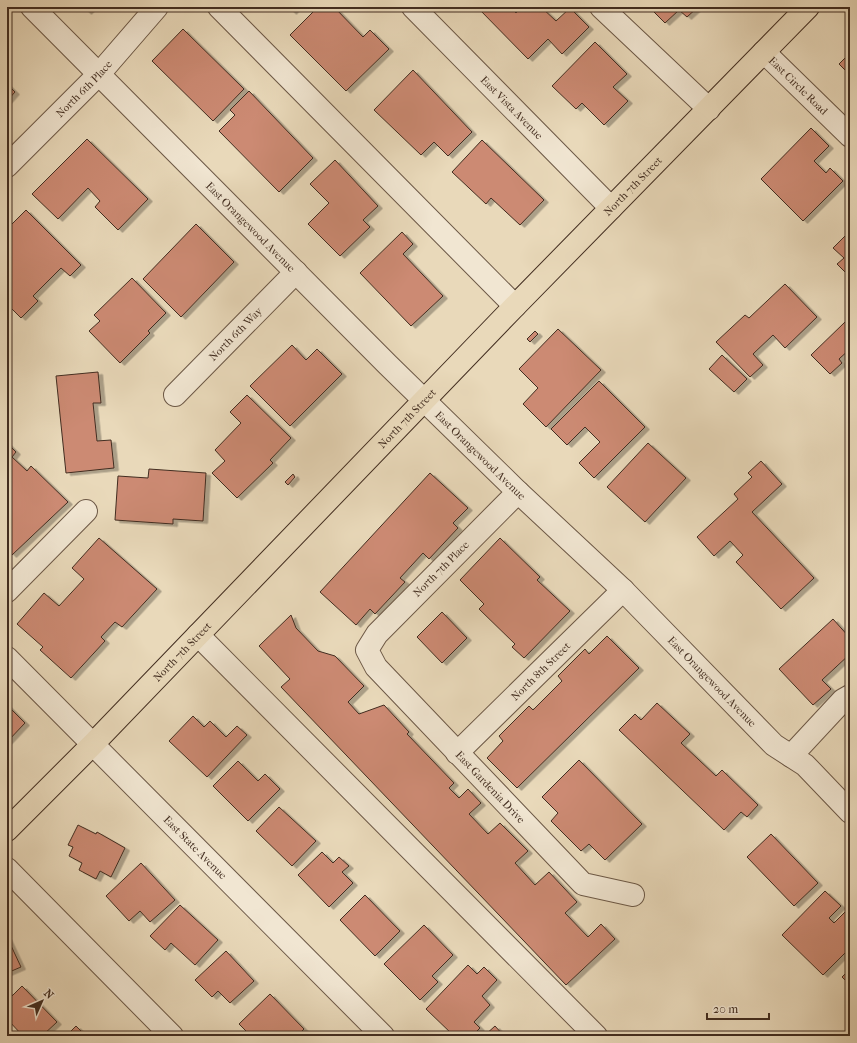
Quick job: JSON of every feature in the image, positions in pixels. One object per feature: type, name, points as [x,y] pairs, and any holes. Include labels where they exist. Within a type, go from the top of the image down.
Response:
[{"type":"main road","name":"North 7th Street","points":[[7,830],[93,744],[515,306],[808,7]]},
{"type":"street","name":"East Orangewood Avenue","points":[[32,7],[424,401],[518,492],[623,590],[774,745],[805,765],[850,812]]},
{"type":"street","name":"North 6th Place","points":[[7,166],[99,74],[157,7]]},
{"type":"street","points":[[219,7],[515,306]]},
{"type":"street","name":"East Vista Avenue","points":[[413,7],[612,208]]},
{"type":"street","points":[[602,7],[709,109]]},
{"type":"street","name":"East Circle Road","points":[[764,52],[850,136]]},
{"type":"street","name":"North 6th Way","points":[[175,395],[296,272]]},
{"type":"street","name":"North 7th Place","points":[[368,650],[377,634],[518,492]]},
{"type":"street","points":[[7,591],[86,511]]},
{"type":"street","name":"North 8th Street","points":[[457,753],[623,590]]},
{"type":"street","points":[[198,635],[596,1036]]},
{"type":"street","name":"East Gardenia Drive","points":[[368,650],[376,667],[583,884],[633,895]]},
{"type":"street","name":"East State Avenue","points":[[7,658],[383,1036]]},
{"type":"street","points":[[791,756],[843,700],[850,696]]},
{"type":"street","points":[[7,869],[172,1036]]},
{"type":"building","points":[[82,7],[92,7],[87,12]]},
{"type":"building","points":[[287,7],[296,7],[292,12]]},
{"type":"building","points":[[318,7],[334,7],[363,37],[370,30],[389,49],[346,91],[290,35]]},
{"type":"building","points":[[510,7],[516,13],[521,7],[541,7],[556,21],[570,8],[589,27],[562,54],[548,39],[528,59],[478,8]]},
{"type":"building","points":[[649,7],[698,7],[687,17],[679,10],[665,23]]},
{"type":"building","points":[[183,29],[244,89],[213,121],[152,61]]},
{"type":"building","points":[[595,42],[627,74],[613,87],[628,101],[604,125],[582,103],[576,109],[552,86]]},
{"type":"building","points":[[850,53],[850,75],[839,64]]},
{"type":"building","points":[[413,70],[472,132],[448,156],[434,142],[421,155],[374,110]]},
{"type":"building","points":[[7,84],[15,92],[7,101]]},
{"type":"building","points":[[249,91],[313,158],[279,192],[219,131],[235,115],[230,110]]},
{"type":"building","points":[[811,128],[829,146],[814,161],[826,173],[830,168],[843,181],[803,221],[761,179]]},
{"type":"building","points":[[87,139],[148,199],[118,230],[95,207],[100,201],[88,188],[58,219],[32,194]]},
{"type":"building","points":[[482,140],[544,200],[520,225],[491,198],[486,204],[452,172]]},
{"type":"building","points":[[335,160],[378,206],[363,220],[370,227],[340,256],[308,224],[329,203],[310,184]]},
{"type":"building","points":[[26,210],[81,265],[70,276],[61,268],[33,296],[38,301],[21,318],[7,304],[7,229]]},
{"type":"building","points":[[196,224],[234,262],[181,317],[143,279]]},
{"type":"building","points":[[850,231],[850,277],[837,264],[844,258],[833,248]]},
{"type":"building","points":[[402,232],[413,244],[403,254],[443,296],[411,326],[360,273]]},
{"type":"building","points":[[132,278],[166,313],[148,331],[150,333],[120,363],[89,331],[100,321],[94,315]]},
{"type":"building","points":[[785,284],[817,317],[785,348],[773,335],[753,354],[763,365],[750,377],[716,342],[745,315],[749,318]]},
{"type":"building","points":[[845,322],[850,328],[850,349],[839,359],[842,363],[830,374],[811,355]]},
{"type":"building","points":[[558,329],[601,370],[546,427],[523,404],[538,388],[519,369]]},
{"type":"building","points":[[535,331],[538,334],[530,342],[527,339]]},
{"type":"building","points":[[292,345],[306,360],[317,349],[342,374],[290,426],[250,386]]},
{"type":"building","points":[[722,355],[747,379],[734,392],[709,369]]},
{"type":"building","points":[[98,372],[101,403],[93,403],[97,441],[111,440],[114,468],[66,473],[56,376]]},
{"type":"building","points":[[599,381],[645,427],[594,478],[579,463],[600,442],[585,427],[567,445],[551,429]]},
{"type":"building","points":[[247,395],[291,438],[270,460],[273,463],[237,498],[212,473],[225,461],[215,450],[241,423],[230,412]]},
{"type":"building","points":[[7,443],[16,452],[12,457],[27,471],[31,466],[68,502],[12,555],[7,550]]},
{"type":"building","points":[[648,443],[686,478],[645,522],[607,487]]},
{"type":"building","points":[[761,461],[782,484],[752,512],[814,578],[781,609],[736,562],[743,555],[730,541],[714,556],[697,537],[738,499],[734,494],[752,477],[748,473]]},
{"type":"building","points":[[149,469],[206,473],[203,521],[173,519],[173,524],[115,520],[118,476],[148,478]]},
{"type":"building","points":[[430,473],[468,508],[453,523],[458,528],[429,559],[423,553],[400,578],[405,582],[375,614],[370,609],[356,625],[320,592]]},
{"type":"building","points":[[293,474],[295,477],[288,485],[285,482]]},
{"type":"building","points":[[99,538],[157,589],[122,627],[115,622],[101,637],[105,641],[71,678],[40,650],[43,647],[17,624],[44,593],[59,606],[84,579],[72,568]]},
{"type":"building","points":[[500,538],[540,577],[537,580],[570,611],[524,658],[512,647],[515,644],[479,609],[484,604],[460,580]]},
{"type":"building","points":[[442,612],[467,638],[442,663],[417,637]]},
{"type":"building","points":[[291,615],[296,628],[318,651],[335,656],[364,686],[348,702],[359,714],[384,705],[409,732],[407,734],[454,783],[449,788],[459,798],[468,789],[481,803],[469,814],[488,834],[500,823],[528,851],[515,863],[535,885],[549,872],[577,902],[565,913],[588,937],[601,924],[615,939],[566,985],[281,687],[290,679],[259,646]]},
{"type":"building","points":[[833,619],[850,638],[850,654],[822,680],[831,689],[813,705],[779,669]]},
{"type":"building","points":[[607,636],[639,668],[517,788],[487,758],[503,741],[499,736],[529,706],[533,710],[562,681],[558,676],[585,649],[589,654]]},
{"type":"building","points":[[657,703],[690,734],[681,743],[716,776],[722,770],[758,805],[747,817],[741,812],[724,830],[619,730],[635,714],[641,720]]},
{"type":"building","points":[[7,705],[25,723],[7,742]]},
{"type":"building","points":[[193,716],[204,727],[210,721],[226,737],[237,726],[247,735],[207,777],[169,741]]},
{"type":"building","points":[[579,760],[642,824],[605,860],[589,844],[581,851],[551,821],[558,813],[542,797]]},
{"type":"building","points":[[238,761],[258,781],[265,774],[280,789],[248,821],[213,786]]},
{"type":"building","points":[[279,807],[316,841],[292,866],[256,831]]},
{"type":"building","points":[[78,825],[96,834],[97,832],[125,848],[111,877],[100,871],[96,879],[79,870],[82,863],[69,856],[73,847],[68,845]]},
{"type":"building","points":[[771,834],[818,883],[794,906],[747,857]]},
{"type":"building","points":[[322,852],[333,863],[339,857],[349,866],[342,872],[353,883],[329,907],[298,875]]},
{"type":"building","points":[[141,863],[175,900],[150,922],[140,911],[129,921],[106,896]]},
{"type":"building","points":[[825,891],[841,906],[829,918],[834,923],[850,907],[850,948],[823,975],[782,935]]},
{"type":"building","points":[[365,895],[400,931],[375,956],[340,920]]},
{"type":"building","points":[[180,905],[218,940],[195,965],[171,943],[165,950],[150,936]]},
{"type":"building","points":[[424,925],[453,955],[432,976],[438,982],[420,1000],[384,964]]},
{"type":"building","points":[[7,937],[21,967],[7,973]]},
{"type":"building","points":[[226,951],[254,981],[230,1003],[218,991],[212,997],[195,980]]},
{"type":"building","points":[[468,965],[477,974],[484,967],[497,980],[482,996],[490,1005],[474,1022],[480,1028],[472,1036],[454,1036],[426,1009]]},
{"type":"building","points":[[850,969],[850,985],[842,977]]},
{"type":"building","points":[[22,986],[57,1022],[42,1036],[23,1036],[7,1019],[7,991],[12,996]]},
{"type":"building","points":[[270,994],[304,1029],[297,1036],[251,1036],[239,1024]]},
{"type":"building","points":[[76,1026],[86,1036],[66,1036]]},
{"type":"building","points":[[495,1026],[504,1036],[484,1036]]}]
